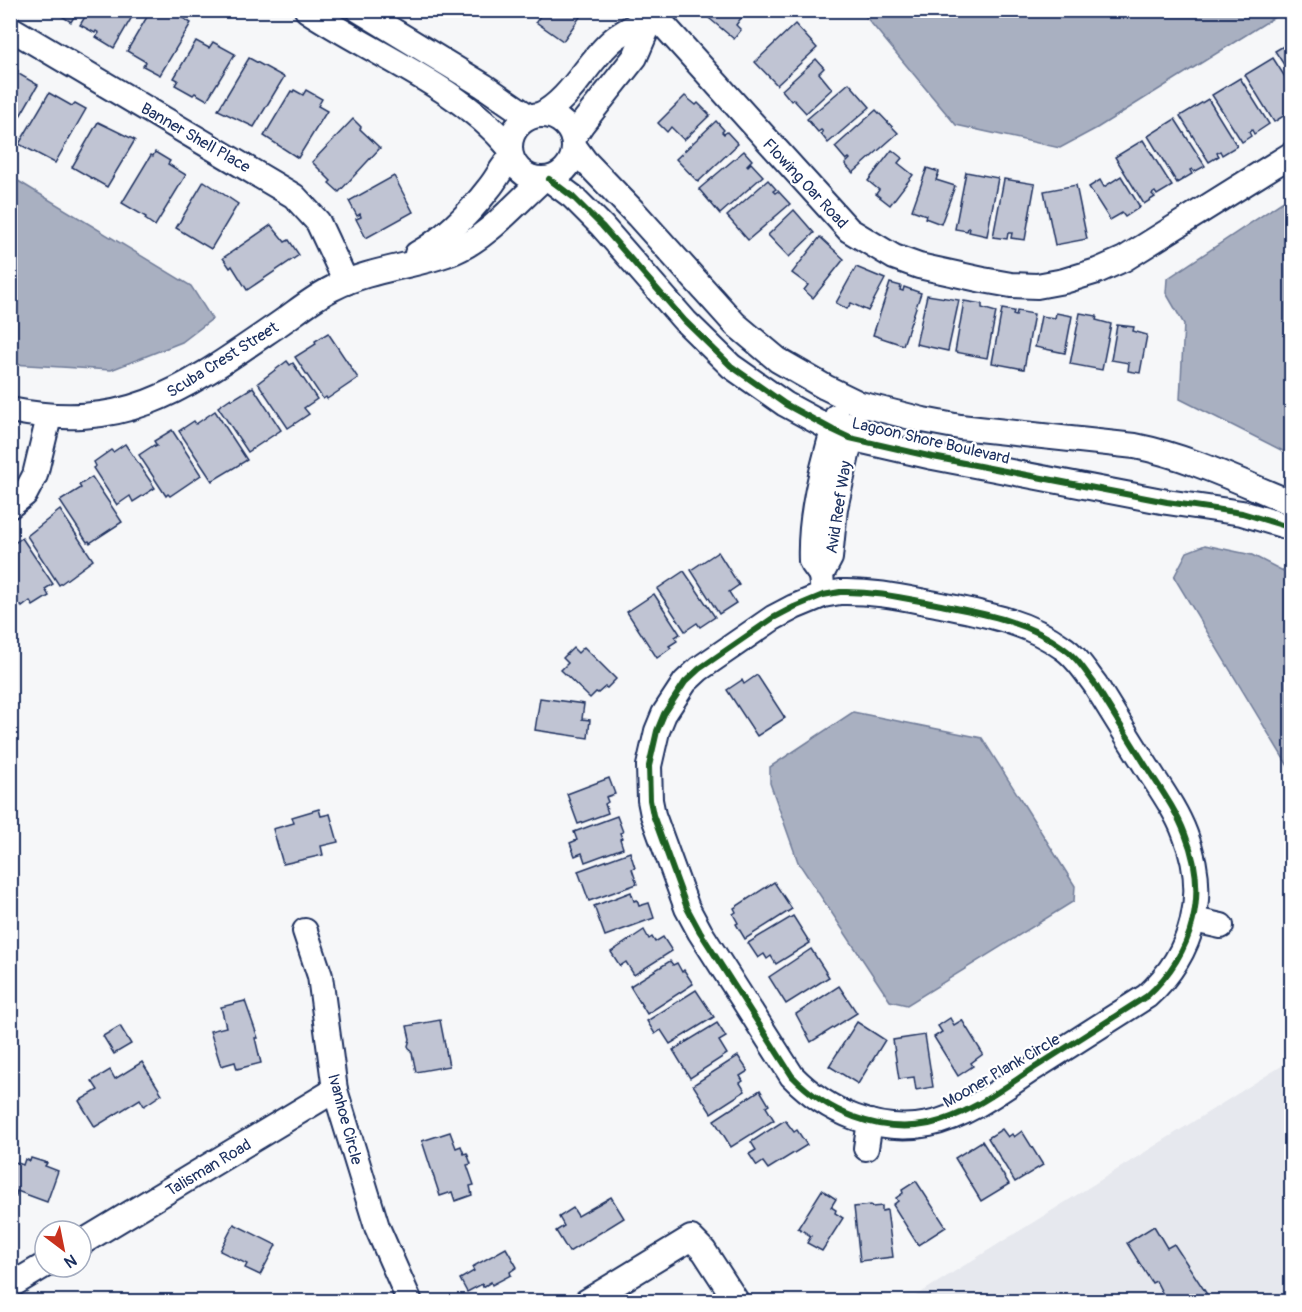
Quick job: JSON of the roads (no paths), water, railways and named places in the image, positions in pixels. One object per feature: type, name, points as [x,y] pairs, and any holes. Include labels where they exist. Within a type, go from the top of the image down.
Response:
[{"type":"street","points":[[307,10],[447,94],[492,128],[523,173],[532,178],[545,179],[565,170],[570,163],[574,142],[582,124],[635,57],[653,11]]},
{"type":"street","points":[[359,10],[534,116],[557,118],[570,130],[574,142]]},
{"type":"street","points":[[510,152],[514,129],[534,116],[549,110],[613,40],[653,11]]},
{"type":"street","name":"Flowing Oar Road","points":[[653,11],[849,230],[894,257],[919,266],[1011,285],[1037,286],[1086,275],[1124,259],[1149,245],[1292,154]]},
{"type":"street","name":"Banner Shell Place","points":[[10,28],[286,190],[301,202],[318,222],[346,282]]},
{"type":"street","name":"Lagoon Shore Boulevard","points":[[574,142],[585,161],[735,324],[778,360],[851,400],[913,418],[960,427],[1157,450],[1216,471],[1292,503]]},
{"type":"street","name":"Scuba Crest Street","points":[[388,268],[428,248],[455,226],[489,189],[510,152]]},
{"type":"street","name":"Scuba Crest Street","points":[[10,410],[49,417],[89,416],[110,413],[158,399],[203,376],[316,298],[346,282],[388,268],[437,257],[469,244],[490,229],[545,179]]},
{"type":"street","name":"Lagoon Shore Boulevard","points":[[545,179],[573,197],[602,226],[685,321],[731,366],[785,404],[842,434],[933,458],[1167,502],[1242,513],[1292,528]]},
{"type":"street","name":"Avid Reef Way","points":[[822,585],[811,561],[811,533],[824,467],[842,434],[851,400]]},
{"type":"street","points":[[10,506],[25,494],[35,475],[49,417]]},
{"type":"street","name":"Mooner Plank Circle","points":[[822,585],[840,592],[880,593],[990,615],[1039,633],[1061,646],[1072,655],[1095,684],[1174,811],[1185,832],[1192,854],[1197,901],[1194,920],[1183,951],[1162,982],[1147,996],[1008,1085],[954,1116],[930,1124],[907,1126],[870,1122],[840,1112],[822,1102],[792,1076],[692,918],[659,833],[650,800],[647,728],[685,682],[699,669],[773,618],[794,607],[822,585]]},
{"type":"street","points":[[1194,920],[1221,926]]},
{"type":"street","name":"Ivanhoe Circle","points":[[305,931],[320,976],[335,1090],[377,1227],[410,1302]]},
{"type":"street","name":"Talisman Road","points":[[93,1236],[335,1090]]},
{"type":"street","points":[[866,1148],[870,1122]]},
{"type":"street","points":[[586,1302],[691,1238],[705,1251],[737,1302]]},
{"type":"street","points":[[10,1286],[33,1272]]},
{"type":"water","points":[[1275,10],[1278,15],[1097,128],[1060,148],[956,125],[861,11]]},
{"type":"water","points":[[10,176],[191,286],[212,319],[182,342],[111,370],[11,364]]},
{"type":"water","points":[[1291,196],[1291,455],[1180,399],[1184,324],[1166,293],[1167,279]]},
{"type":"water","points":[[1205,545],[1252,555],[1291,575],[1291,771],[1174,577],[1187,552]]},
{"type":"water","points":[[853,712],[982,738],[1075,886],[1074,901],[907,1005],[890,1001],[798,862],[770,783],[770,767]]}]
